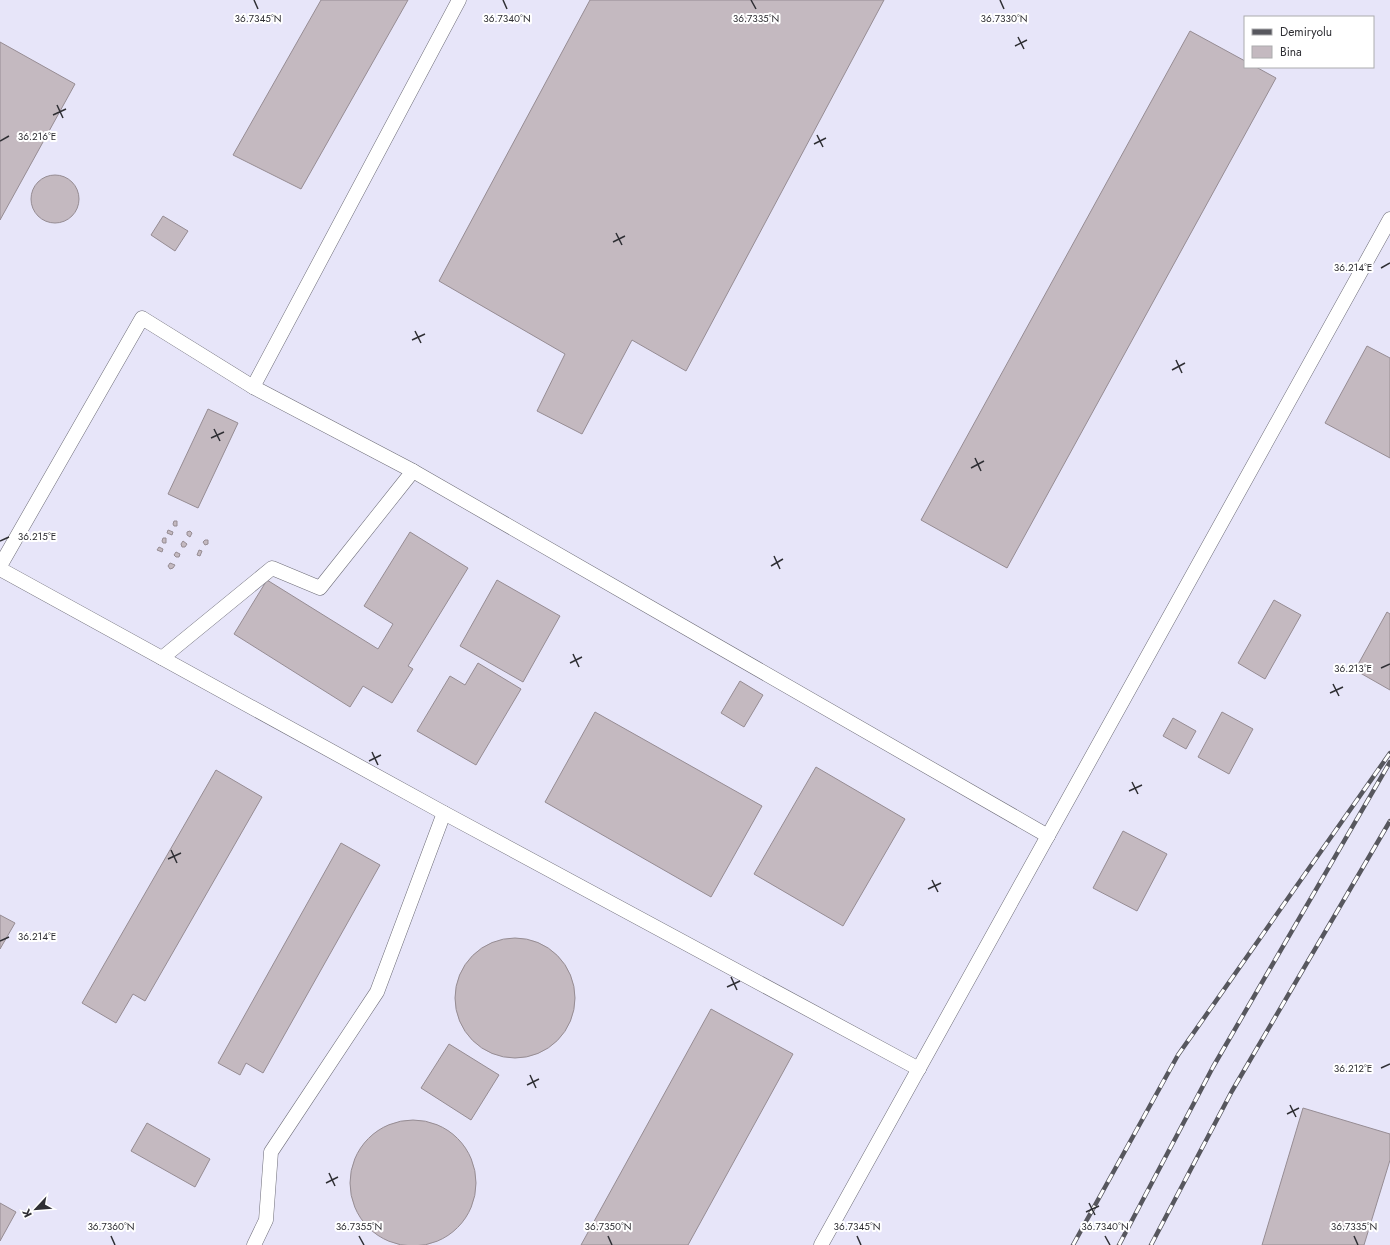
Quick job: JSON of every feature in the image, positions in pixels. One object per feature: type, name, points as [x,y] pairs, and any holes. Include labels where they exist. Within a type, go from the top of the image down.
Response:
[{"type":"lane","points":[[252,387],[459,0]]},
{"type":"lane","points":[[821,1245],[1390,218]]},
{"type":"lane","points":[[0,566],[142,318],[252,387],[413,471],[1048,836]]},
{"type":"lane","points":[[162,658],[272,568],[320,588],[413,471]]},
{"type":"lane","points":[[0,569],[444,813],[919,1069]]},
{"type":"lane","points":[[254,1245],[266,1220],[270,1152],[377,992],[444,813]]},
{"type":"shaded area","points":[[0,0],[1390,0],[1390,1245],[0,1245]]},
{"type":"building","points":[[321,0],[408,0],[301,189],[233,155]]},
{"type":"building","points":[[590,0],[884,0],[686,371],[632,340],[582,434],[537,411],[565,354],[439,281]]},
{"type":"building","points":[[1190,31],[1244,60],[1244,68],[1258,68],[1276,78],[1007,568],[921,520]]},
{"type":"building","points":[[0,42],[75,84],[0,220]]},
{"type":"building","points":[[50,175],[60,175],[72,182],[79,194],[79,204],[72,216],[60,223],[50,223],[42,219],[35,212],[31,204],[31,194],[35,186],[42,179]]},
{"type":"building","points":[[163,216],[188,231],[175,251],[151,235]]},
{"type":"building","points":[[1367,346],[1390,358],[1390,458],[1325,423]]},
{"type":"building","points":[[208,409],[238,423],[198,508],[168,494]]},
{"type":"building","points":[[174,521],[177,521],[177,526],[174,526]]},
{"type":"building","points":[[168,530],[173,532],[172,535],[167,533]]},
{"type":"building","points":[[190,531],[192,533],[190,537],[187,535],[187,532]]},
{"type":"building","points":[[410,532],[468,568],[408,666],[413,669],[392,703],[363,686],[350,707],[234,634],[267,580],[378,649],[393,624],[364,606]]},
{"type":"building","points":[[163,538],[166,538],[166,543],[163,543]]},
{"type":"building","points":[[208,540],[208,544],[205,545],[203,542]]},
{"type":"building","points":[[183,541],[187,544],[185,547],[182,547],[181,544]]},
{"type":"building","points":[[159,547],[163,549],[162,552],[157,550]]},
{"type":"building","points":[[199,550],[202,551],[200,556],[197,555]]},
{"type":"building","points":[[176,552],[180,554],[179,557],[174,555]]},
{"type":"building","points":[[170,563],[175,565],[170,569],[168,566]]},
{"type":"building","points":[[497,580],[560,616],[523,682],[460,646]]},
{"type":"building","points":[[1274,600],[1301,615],[1265,679],[1238,663]]},
{"type":"building","points":[[1387,612],[1390,614],[1390,690],[1355,670]]},
{"type":"building","points":[[478,663],[521,689],[476,765],[417,731],[450,676],[465,685]]},
{"type":"building","points":[[740,681],[763,695],[744,727],[721,713]]},
{"type":"building","points":[[595,712],[762,806],[711,897],[545,802]]},
{"type":"building","points":[[1222,712],[1253,729],[1229,774],[1198,757]]},
{"type":"building","points":[[1173,718],[1196,731],[1186,749],[1163,736]]},
{"type":"building","points":[[816,767],[905,819],[843,926],[754,874]]},
{"type":"building","points":[[216,770],[262,797],[145,1001],[133,994],[116,1023],[82,1003]]},
{"type":"building","points":[[1123,831],[1167,854],[1137,911],[1093,888]]},
{"type":"building","points":[[341,843],[380,865],[263,1073],[246,1063],[240,1075],[218,1063]]},
{"type":"building","points":[[0,915],[15,923],[0,949]]},
{"type":"building","points":[[515,938],[527,939],[538,943],[548,948],[557,956],[565,965],[570,975],[574,986],[574,1010],[570,1021],[565,1031],[557,1040],[548,1048],[538,1053],[527,1057],[515,1058],[503,1057],[492,1053],[482,1048],[473,1040],[465,1031],[460,1021],[456,1010],[455,998],[456,986],[460,975],[465,965],[473,956],[482,948],[492,943],[503,939]]},
{"type":"building","points":[[711,1009],[793,1054],[688,1245],[581,1245]]},
{"type":"building","points":[[449,1044],[499,1075],[471,1120],[421,1088]]},
{"type":"building","points":[[1303,1108],[1390,1134],[1390,1160],[1364,1245],[1262,1245]]},
{"type":"building","points":[[419,1120],[443,1128],[453,1134],[462,1143],[471,1159],[475,1171],[475,1195],[471,1207],[462,1223],[453,1232],[437,1241],[425,1245],[407,1246],[383,1238],[373,1232],[364,1223],[355,1207],[351,1195],[350,1177],[358,1153],[364,1143],[373,1134],[389,1125],[401,1121]]},
{"type":"building","points":[[147,1123],[210,1159],[195,1187],[131,1151]]},
{"type":"building","points":[[0,1203],[16,1212],[0,1241]]},
{"type":"railway","points":[[1073,1245],[1178,1055],[1390,753]]},
{"type":"railway","points":[[1119,1245],[1213,1067],[1390,762]]},
{"type":"railway","points":[[1151,1245],[1232,1091],[1390,821]]}]
